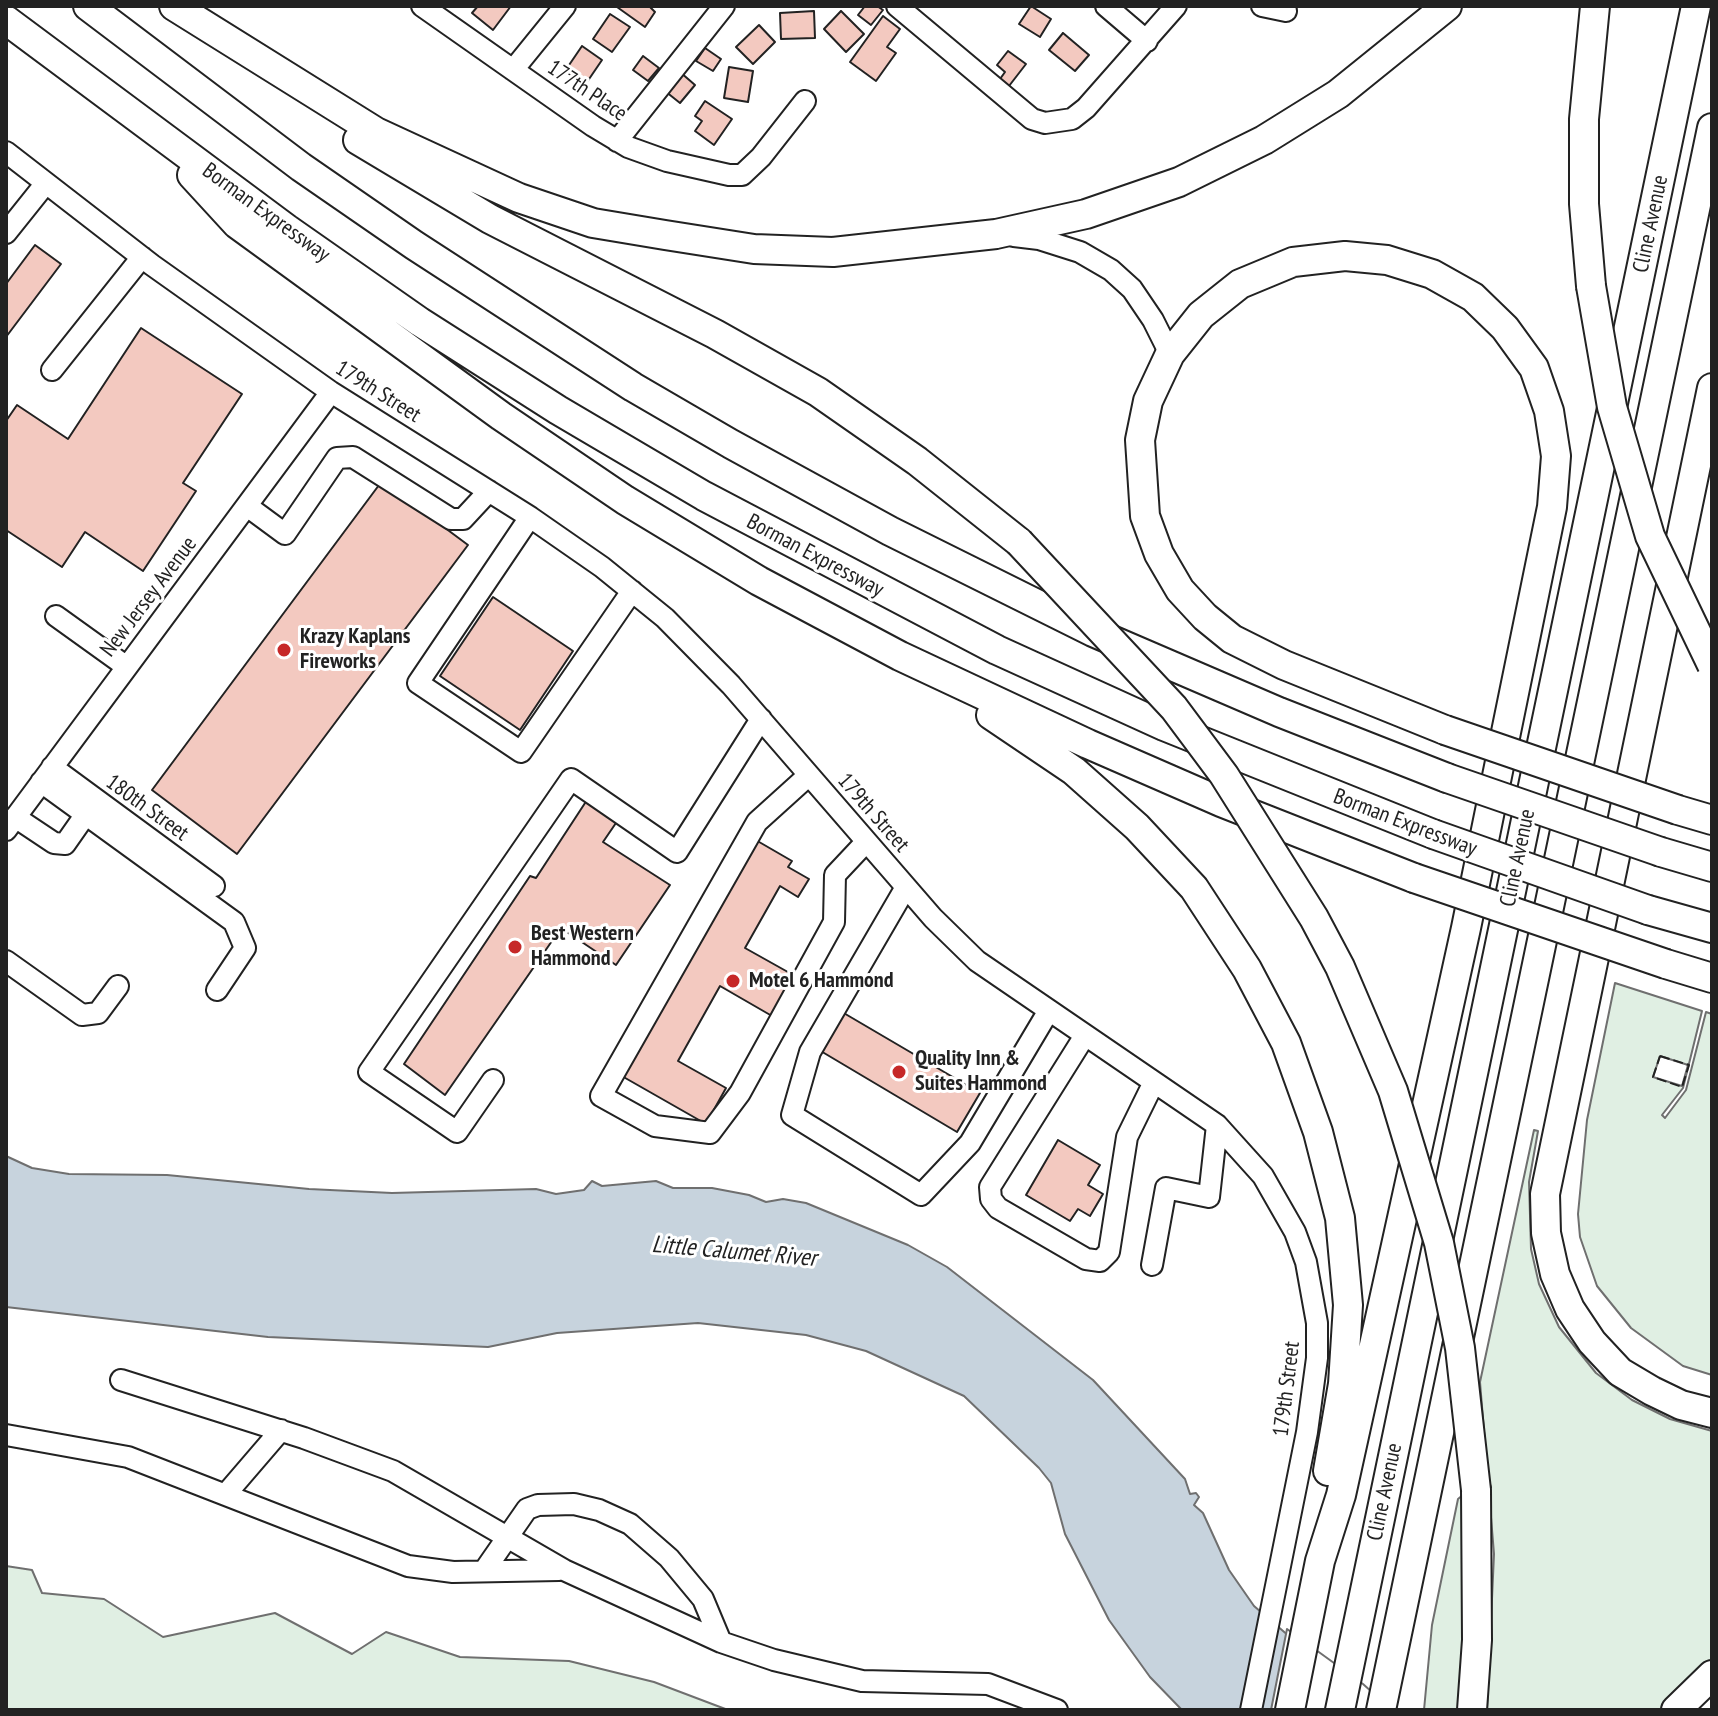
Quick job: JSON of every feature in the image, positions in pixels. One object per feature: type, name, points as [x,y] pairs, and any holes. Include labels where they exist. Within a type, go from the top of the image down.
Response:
[{"type":"highway","points":[[88,6],[301,167],[414,245],[633,387],[890,531],[1093,632],[1447,778],[1712,867]]},
{"type":"highway","points":[[174,6],[376,132],[519,198],[593,223],[754,249],[833,252],[996,234],[1086,214],[1179,182],[1264,140],[1338,94],[1447,6]]},
{"type":"highway","points":[[174,6],[304,105],[397,165],[490,219],[715,334],[818,392],[917,461],[1019,542],[1145,675],[1216,763],[1307,906],[1340,967],[1402,1115],[1439,1243],[1460,1348],[1476,1490],[1477,1640],[1472,1710]]},
{"type":"highway","points":[[1595,6],[1584,119],[1584,204],[1591,286],[1612,407],[1650,536],[1712,665]]},
{"type":"highway","name":"Cline Avenue","points":[[1340,1710],[1696,6]]},
{"type":"highway","name":"Borman Expressway","points":[[6,20],[145,125],[420,322],[558,410],[704,496],[1011,657],[1164,726],[1433,834],[1648,910],[1712,928]]},
{"type":"highway","points":[[145,125],[237,224],[501,416],[625,500],[746,573],[900,656],[1221,802],[1414,878],[1712,978]]},
{"type":"highway","name":"Cline Avenue","points":[[1384,1699],[1712,128]]},
{"type":"highway","points":[[1290,1710],[1320,1561],[1341,1495],[1466,928],[1552,507],[1556,456],[1549,411],[1534,368],[1505,328],[1473,297],[1432,274],[1387,260],[1345,256],[1293,262],[1240,284],[1201,315],[1170,354],[1148,401],[1140,440],[1140,479],[1145,516],[1159,554],[1180,590],[1232,639],[1284,665],[1445,730],[1678,810],[1712,820]]},
{"type":"highway","points":[[1712,388],[1545,1194],[1546,1233],[1555,1274],[1570,1309],[1592,1342],[1620,1372],[1652,1391],[1681,1405],[1712,1413]]},
{"type":"highway","points":[[900,656],[1074,771],[1137,827],[1194,888],[1247,969],[1286,1043],[1318,1132],[1340,1218],[1348,1305],[1343,1384],[1328,1474],[1320,1561]]},
{"type":"highway","points":[[1676,1710],[1712,1675]]},
{"type":"street","name":"177th Place","points":[[422,6],[617,141],[667,161],[742,175],[761,157],[805,101]]},
{"type":"street","points":[[513,70],[565,6]]},
{"type":"street","points":[[617,141],[724,6]]},
{"type":"street","points":[[897,6],[1032,119],[1045,123],[1078,115],[1176,6]]},
{"type":"street","points":[[1106,6],[1147,41]]},
{"type":"street","points":[[1262,6],[1286,11]]},
{"type":"street","name":"179th Street","points":[[6,152],[142,257],[331,392],[530,517],[632,591],[698,649],[906,887],[977,961],[1217,1125],[1243,1151],[1280,1203],[1306,1262],[1317,1323],[1314,1398],[1251,1710]]},
{"type":"street","points":[[6,233],[46,183]]},
{"type":"street","points":[[996,234],[1039,239],[1080,252],[1111,270],[1132,289],[1153,320],[1170,354]]},
{"type":"street","points":[[52,370],[142,257]]},
{"type":"street","name":"New Jersey Avenue","points":[[11,824],[331,392]]},
{"type":"street","points":[[247,506],[285,534],[337,458],[353,457],[451,519],[463,519],[489,491]]},
{"type":"street","points":[[530,517],[418,683],[521,752],[632,591]]},
{"type":"street","points":[[56,616],[127,667]]},
{"type":"street","points":[[493,1080],[457,1132],[369,1072],[571,779],[677,852],[761,719]]},
{"type":"street","points":[[47,775],[86,814],[234,922],[245,948],[217,990]]},
{"type":"street","name":"180th Street","points":[[47,775],[214,886]]},
{"type":"street","points":[[809,775],[757,822],[601,1096],[655,1126],[710,1133],[740,1093],[834,922],[835,875],[866,842]]},
{"type":"street","points":[[11,824],[54,843],[65,844],[86,814]]},
{"type":"street","points":[[906,887],[810,1052],[792,1115],[921,1195],[970,1143],[1048,1012]]},
{"type":"street","points":[[6,961],[82,1015],[98,1013],[118,986]]},
{"type":"street","points":[[1084,1037],[990,1187],[991,1199],[998,1208],[1086,1259],[1100,1261],[1109,1252],[1127,1137],[1154,1082]]},
{"type":"street","points":[[1152,1265],[1166,1188],[1209,1197],[1217,1125]]},
{"type":"street","points":[[121,1380],[281,1430],[393,1471],[564,1570],[721,1642],[774,1660],[862,1681],[988,1684],[1057,1710]]},
{"type":"street","points":[[226,1494],[281,1430]]},
{"type":"street","points":[[6,1435],[128,1457],[395,1562],[440,1571],[564,1570]]},
{"type":"street","points":[[484,1571],[520,1515],[538,1505],[584,1505],[622,1519],[650,1539],[703,1599],[721,1642]]},
{"type":"green space","points":[[1615,983],[1702,1011],[1683,1088],[1662,1115],[1665,1118],[1686,1090],[1706,1012],[1712,1014],[1712,1375],[1683,1366],[1631,1328],[1597,1286],[1580,1237],[1578,1214],[1587,1120]],"holes":[[[1660,1056],[1688,1065],[1682,1086],[1653,1077]]]},
{"type":"green space","points":[[1534,1130],[1538,1131],[1529,1182],[1531,1249],[1539,1284],[1559,1327],[1596,1373],[1632,1400],[1670,1419],[1712,1431],[1712,1663],[1662,1710],[1487,1710],[1494,1554],[1480,1382]]},
{"type":"green space","points":[[1464,1494],[1466,1586],[1460,1710],[1424,1710],[1432,1625],[1458,1499]]},
{"type":"green space","points":[[6,1566],[32,1570],[42,1593],[104,1599],[163,1637],[275,1613],[352,1654],[386,1632],[460,1657],[569,1661],[654,1682],[728,1710],[6,1710]]},
{"type":"water","name":"Little Calumet River","points":[[6,1156],[32,1168],[69,1174],[167,1175],[309,1189],[392,1193],[536,1189],[556,1194],[584,1190],[592,1181],[602,1186],[656,1181],[673,1188],[712,1188],[749,1195],[766,1202],[783,1199],[806,1203],[908,1245],[947,1267],[1093,1380],[1185,1479],[1190,1494],[1196,1493],[1199,1497],[1194,1505],[1203,1513],[1229,1570],[1254,1606],[1297,1643],[1388,1710],[1182,1710],[1150,1677],[1109,1620],[1065,1534],[1051,1483],[1039,1468],[964,1396],[866,1351],[806,1335],[698,1323],[557,1333],[488,1347],[268,1337],[6,1307]]},
{"type":"pier","points":[[1287,1629],[1363,1684],[1392,1710],[1271,1710]]},
{"type":"building","points":[[478,6],[511,6],[493,30],[472,13]]},
{"type":"building","points":[[649,6],[655,12],[645,27],[617,7]]},
{"type":"building","points":[[865,6],[877,6],[883,10],[871,25],[858,15]]},
{"type":"building","points":[[1031,6],[1051,19],[1040,37],[1019,24]]},
{"type":"building","points":[[814,11],[815,38],[781,39],[780,13]]},
{"type":"building","points":[[841,11],[864,34],[846,52],[824,29]]},
{"type":"building","points":[[610,14],[630,27],[612,52],[593,39]]},
{"type":"building","points":[[883,16],[900,29],[887,47],[896,53],[876,81],[850,62]]},
{"type":"building","points":[[759,25],[775,42],[753,64],[736,47]]},
{"type":"building","points":[[1063,33],[1089,55],[1075,71],[1049,50]]},
{"type":"building","points":[[582,46],[602,60],[585,85],[565,71]]},
{"type":"building","points":[[705,48],[721,59],[713,71],[696,61]]},
{"type":"building","points":[[1008,51],[1026,64],[1009,86],[1000,79],[1005,72],[997,65]]},
{"type":"building","points":[[643,56],[659,68],[648,81],[633,70]]},
{"type":"building","points":[[729,67],[753,71],[748,102],[724,98]]},
{"type":"building","points":[[680,72],[695,85],[680,103],[665,91]]},
{"type":"building","points":[[705,101],[732,119],[714,145],[695,131],[702,121],[695,116]]},
{"type":"building","points":[[35,245],[61,264],[6,337],[6,284]]},
{"type":"building","points":[[141,328],[242,394],[183,483],[196,491],[143,571],[85,532],[62,567],[6,530],[6,421],[17,405],[68,439]]},
{"type":"building","points":[[382,481],[468,545],[237,854],[152,790]]},
{"type":"building","points":[[493,597],[573,651],[520,730],[440,676]]},
{"type":"building","name":"Best Western Hammond","points":[[587,800],[618,820],[603,842],[670,885],[616,965],[561,928],[445,1095],[404,1064],[530,876],[536,878]]},
{"type":"building","name":"Motel 6 Hammond","points":[[754,839],[792,861],[788,867],[809,879],[798,897],[780,886],[745,948],[795,976],[772,1016],[720,986],[678,1061],[726,1088],[706,1124],[620,1075]]},
{"type":"building","name":"Quality Inn & Suites Hammond","points":[[842,1012],[980,1093],[957,1132],[819,1050]]},
{"type":"building","points":[[1058,1140],[1100,1165],[1088,1185],[1103,1194],[1090,1216],[1078,1209],[1070,1221],[1026,1195]]},
{"type":"fence","points":[[1660,1056],[1689,1065],[1682,1087],[1653,1077],[1660,1056]]},
{"type":"place","name":"Krazy Kaplans Fireworks","points":[[284,650]]},
{"type":"place","name":"Best Western Hammond","points":[[515,947]]},
{"type":"place","name":"Motel 6 Hammond","points":[[733,981]]},
{"type":"place","name":"Quality Inn & Suites Hammond","points":[[899,1072]]}]
